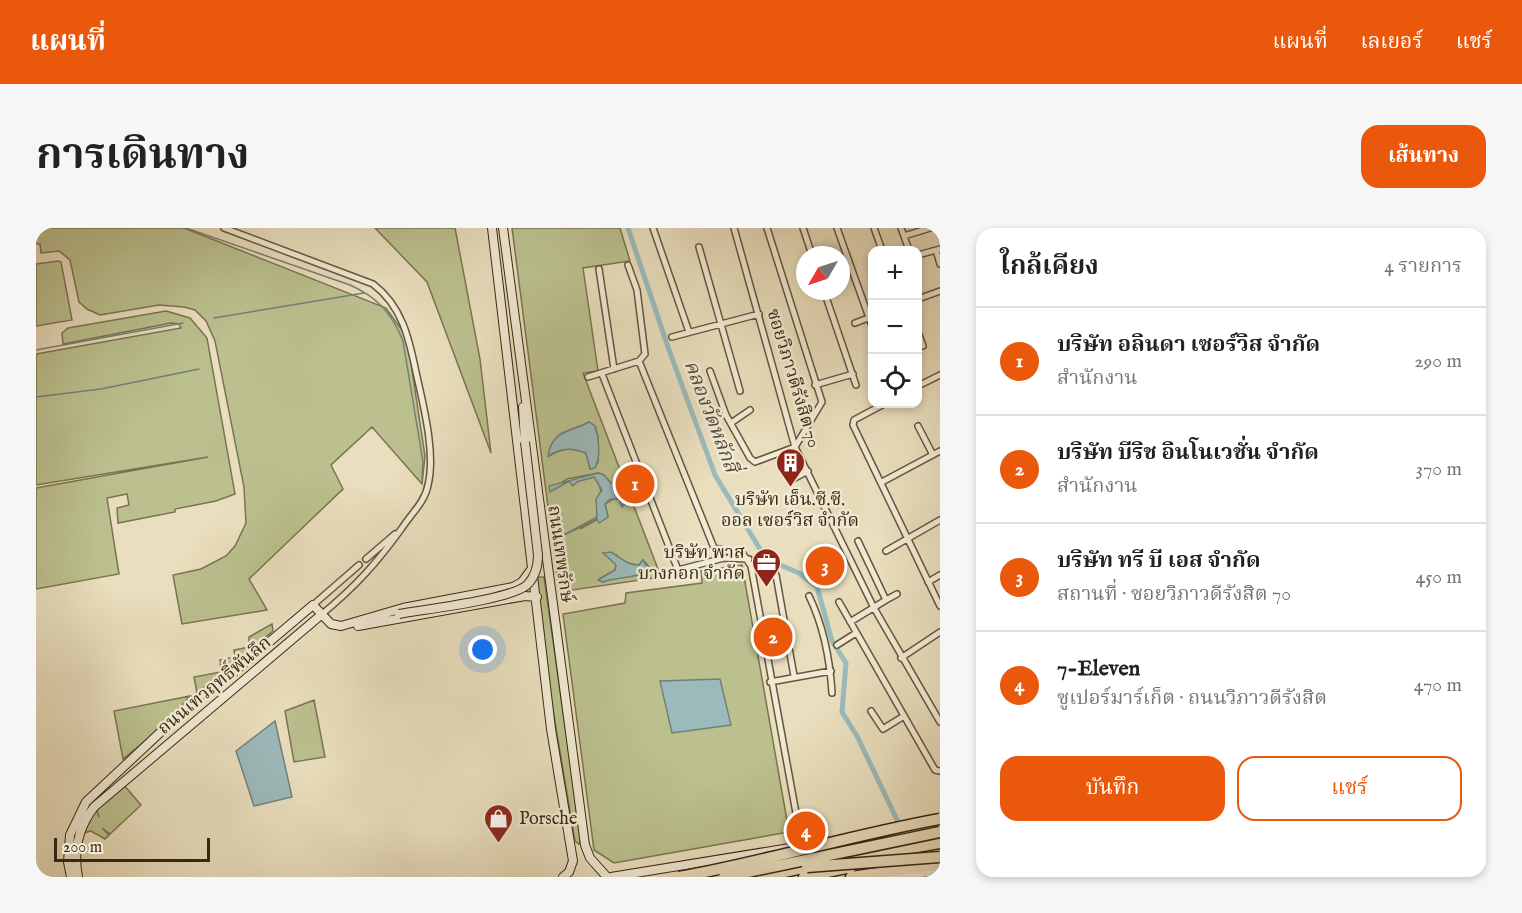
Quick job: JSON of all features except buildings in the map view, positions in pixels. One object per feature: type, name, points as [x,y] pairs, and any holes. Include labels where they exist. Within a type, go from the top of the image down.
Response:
[{"type":"highway","points":[[678,877],[786,856],[824,843],[940,819]]},
{"type":"highway","points":[[716,877],[905,837],[940,834]]},
{"type":"highway","points":[[724,877],[940,834]]},
{"type":"highway","points":[[806,872],[940,843]]},
{"type":"highway","points":[[806,872],[940,850]]},
{"type":"highway","points":[[762,877],[940,857]]},
{"type":"highway","points":[[851,877],[923,870],[940,864]]},
{"type":"main road","name":"ถนนเทพรักษ์","points":[[492,228],[551,729],[573,861],[569,872],[563,877]]},
{"type":"main road","name":"ถนนเทพรักษ์","points":[[503,228],[585,845],[590,858],[609,877]]},
{"type":"main road","points":[[355,627],[399,614],[512,593],[531,579],[538,564],[538,555],[522,416],[524,390]]},
{"type":"main road","points":[[318,617],[341,626],[403,608],[513,587],[522,582],[533,567]]},
{"type":"main road","points":[[513,587],[520,591],[518,597]]},
{"type":"main road","points":[[313,605],[318,617],[331,629],[355,627],[518,597],[537,597]]},
{"type":"main road","name":"ถนนเทวฤทธิ์พันลึก","points":[[71,877],[68,849],[86,802],[197,698],[234,672],[313,605]]},
{"type":"main road","name":"ถนนเทวฤทธิ์พันลึก","points":[[78,877],[76,829],[94,807],[318,617]]},
{"type":"main road","points":[[197,698],[209,708]]},
{"type":"main road","points":[[86,802],[94,807]]},
{"type":"main road","points":[[609,877],[802,846],[905,837],[940,825]]},
{"type":"main road","points":[[570,848],[585,845]]},
{"type":"main road","points":[[885,877],[923,870],[940,871]]},
{"type":"street","name":"ถนนเทวฤทธิ์พันลึก","points":[[224,228],[356,275],[387,294],[398,310],[408,336],[425,414],[430,465],[428,486],[421,503],[391,546],[360,582],[318,617]]},
{"type":"street","points":[[653,228],[689,332]]},
{"type":"street","name":"ซอยวิภาวดีรังสิต 70","points":[[734,228],[795,447],[874,608],[940,722]]},
{"type":"street","points":[[710,371],[731,423],[750,458],[755,462],[795,447],[822,402],[767,228]]},
{"type":"street","points":[[803,228],[809,246]]},
{"type":"street","points":[[837,228],[868,309]]},
{"type":"street","points":[[874,228],[881,246]]},
{"type":"street","points":[[902,228],[908,246]]},
{"type":"street","points":[[904,236],[930,228]]},
{"type":"street","points":[[699,247],[740,391]]},
{"type":"street","points":[[922,254],[938,250],[940,264]]},
{"type":"street","points":[[588,377],[639,361],[645,352],[637,290],[628,265]]},
{"type":"street","points":[[599,268],[614,369]]},
{"type":"street","points":[[922,298],[940,291]]},
{"type":"street","points":[[827,300],[856,385]]},
{"type":"street","points":[[672,337],[759,314]]},
{"type":"street","points":[[855,323],[868,318]]},
{"type":"street","points":[[639,361],[714,548],[724,558]]},
{"type":"street","points":[[602,374],[678,570],[724,558],[749,559]]},
{"type":"street","points":[[815,385],[853,374]]},
{"type":"street","points":[[922,384],[940,375]]},
{"type":"street","points":[[876,408],[854,420],[853,423],[940,606]]},
{"type":"street","points":[[731,423],[750,410]]},
{"type":"street","points":[[918,426],[933,455]]},
{"type":"street","points":[[882,482],[940,451]]},
{"type":"street","points":[[791,480],[808,471]]},
{"type":"street","points":[[886,552],[940,520]]},
{"type":"street","name":"ถนนเทวฤทธิ์พันลึก","points":[[366,559],[401,529]]},
{"type":"street","points":[[858,541],[886,600]]},
{"type":"street","points":[[714,548],[737,551],[749,559],[802,846]]},
{"type":"street","name":"ถนนเทวฤทธิ์พันลึก","points":[[313,605],[359,565]]},
{"type":"street","points":[[776,575],[794,676]]},
{"type":"street","points":[[928,582],[940,575]]},
{"type":"street","points":[[869,598],[881,590]]},
{"type":"street","points":[[850,622],[897,594]]},
{"type":"street","points":[[809,596],[818,616],[831,671],[832,693]]},
{"type":"street","points":[[839,602],[934,770],[940,771]]},
{"type":"street","points":[[901,658],[940,632]]},
{"type":"street","points":[[837,645],[856,633]]},
{"type":"street","points":[[770,682],[831,671]]},
{"type":"street","points":[[871,711],[884,730],[904,716]]},
{"type":"green space","points":[[36,228],[184,228],[386,308],[407,337],[425,456],[422,484],[372,427],[331,465],[343,489],[249,579],[267,610],[182,624],[173,575],[201,569],[226,556],[235,546],[246,523],[244,487],[215,341],[206,321],[195,310],[184,307],[159,305],[100,315],[87,309],[79,302],[70,260],[59,251],[41,253],[40,244],[36,244]]},
{"type":"green space","points":[[375,228],[455,228],[480,359],[491,453],[427,282]]},
{"type":"green space","points":[[512,228],[620,228],[630,261],[583,268],[598,371],[583,373],[661,577],[559,592]],"holes":[[[589,422],[595,426],[598,436],[598,462],[590,468],[586,453],[572,449],[558,451],[549,456],[559,435]],[[598,473],[604,475],[625,503],[615,498],[605,504],[608,517],[599,522],[598,519],[580,529],[597,517],[600,488],[594,477],[569,481],[550,491],[567,479]],[[616,555],[623,561],[636,565],[643,560],[650,568],[637,575],[599,579],[615,570],[616,565],[609,556]]]},
{"type":"green space","points":[[61,262],[72,320],[36,326],[36,264]]},
{"type":"green space","points":[[166,311],[190,318],[207,338],[235,494],[216,501],[175,509],[175,512],[118,523],[117,508],[129,505],[127,494],[107,498],[119,574],[36,589],[36,488],[208,457],[36,485],[36,354],[181,328],[179,324],[171,323],[63,344],[62,333],[68,328]]},
{"type":"green space","points":[[742,565],[789,832],[614,863],[594,850],[563,614],[625,603],[626,593],[702,583],[701,571]]},
{"type":"green space","points":[[537,577],[544,577],[581,840],[579,844],[575,841],[552,704]]},
{"type":"green space","points":[[272,624],[273,631],[197,693],[194,677],[221,672],[220,660],[235,657],[234,650],[249,647],[249,637]]},
{"type":"green space","points":[[190,696],[162,727],[123,759],[114,711]]},
{"type":"green space","points":[[314,700],[325,757],[294,762],[285,711]]},
{"type":"green space","points":[[123,784],[141,805],[110,834],[102,828],[109,835],[105,839],[91,831],[83,833],[96,809],[99,817],[96,807]]},
{"type":"water","points":[[589,422],[595,426],[598,442],[599,453],[595,468],[590,469],[586,453],[576,450],[562,450],[548,456],[553,441],[557,437]]},
{"type":"water","points":[[598,473],[604,475],[611,483],[620,484],[625,503],[622,507],[619,499],[610,499],[605,504],[608,517],[599,523],[597,519],[560,537],[597,517],[596,499],[602,490],[594,477],[577,482],[573,486],[569,481],[550,492],[549,486]]},
{"type":"water","points":[[611,552],[631,564],[639,565],[643,560],[649,571],[603,582],[598,580],[615,570],[616,565],[603,553]]},
{"type":"water","points":[[720,679],[731,725],[672,733],[660,681]]},
{"type":"water","points":[[275,721],[292,797],[254,806],[236,751]]},
{"type":"waterway","points":[[186,228],[350,285],[383,307],[394,322],[403,341],[423,462],[422,478]]},
{"type":"waterway","name":"คลองวัดหลักสี่","points":[[628,228],[669,350],[715,475],[766,559],[799,573],[817,587],[832,641],[846,663],[842,712],[857,736],[900,826]]},
{"type":"waterway","points":[[214,318],[364,293]]},
{"type":"waterway","points":[[36,350],[183,323]]},
{"type":"waterway","points":[[36,397],[101,389],[199,369]]},
{"type":"place","name":"บริษัท อลินดา เซอร์วิส จำกัด","points":[[635,484]]},
{"type":"place","name":"บริษัท เอ็น.ซี.ซี. ออล เซอร์วิส จำกัด","points":[[790,488]]},
{"type":"place","name":"บริษัท ทรี บี เอส จำกัด","points":[[825,566]]},
{"type":"place","name":"บริษัท พาส บางกอก จำกัด","points":[[766,588]]},
{"type":"place","name":"บริษัท บีริช อินโนเวชั่น จำกัด","points":[[773,637]]},
{"type":"place","name":"7-Eleven","points":[[806,831]]},
{"type":"place","name":"Porsche","points":[[498,844]]}]
